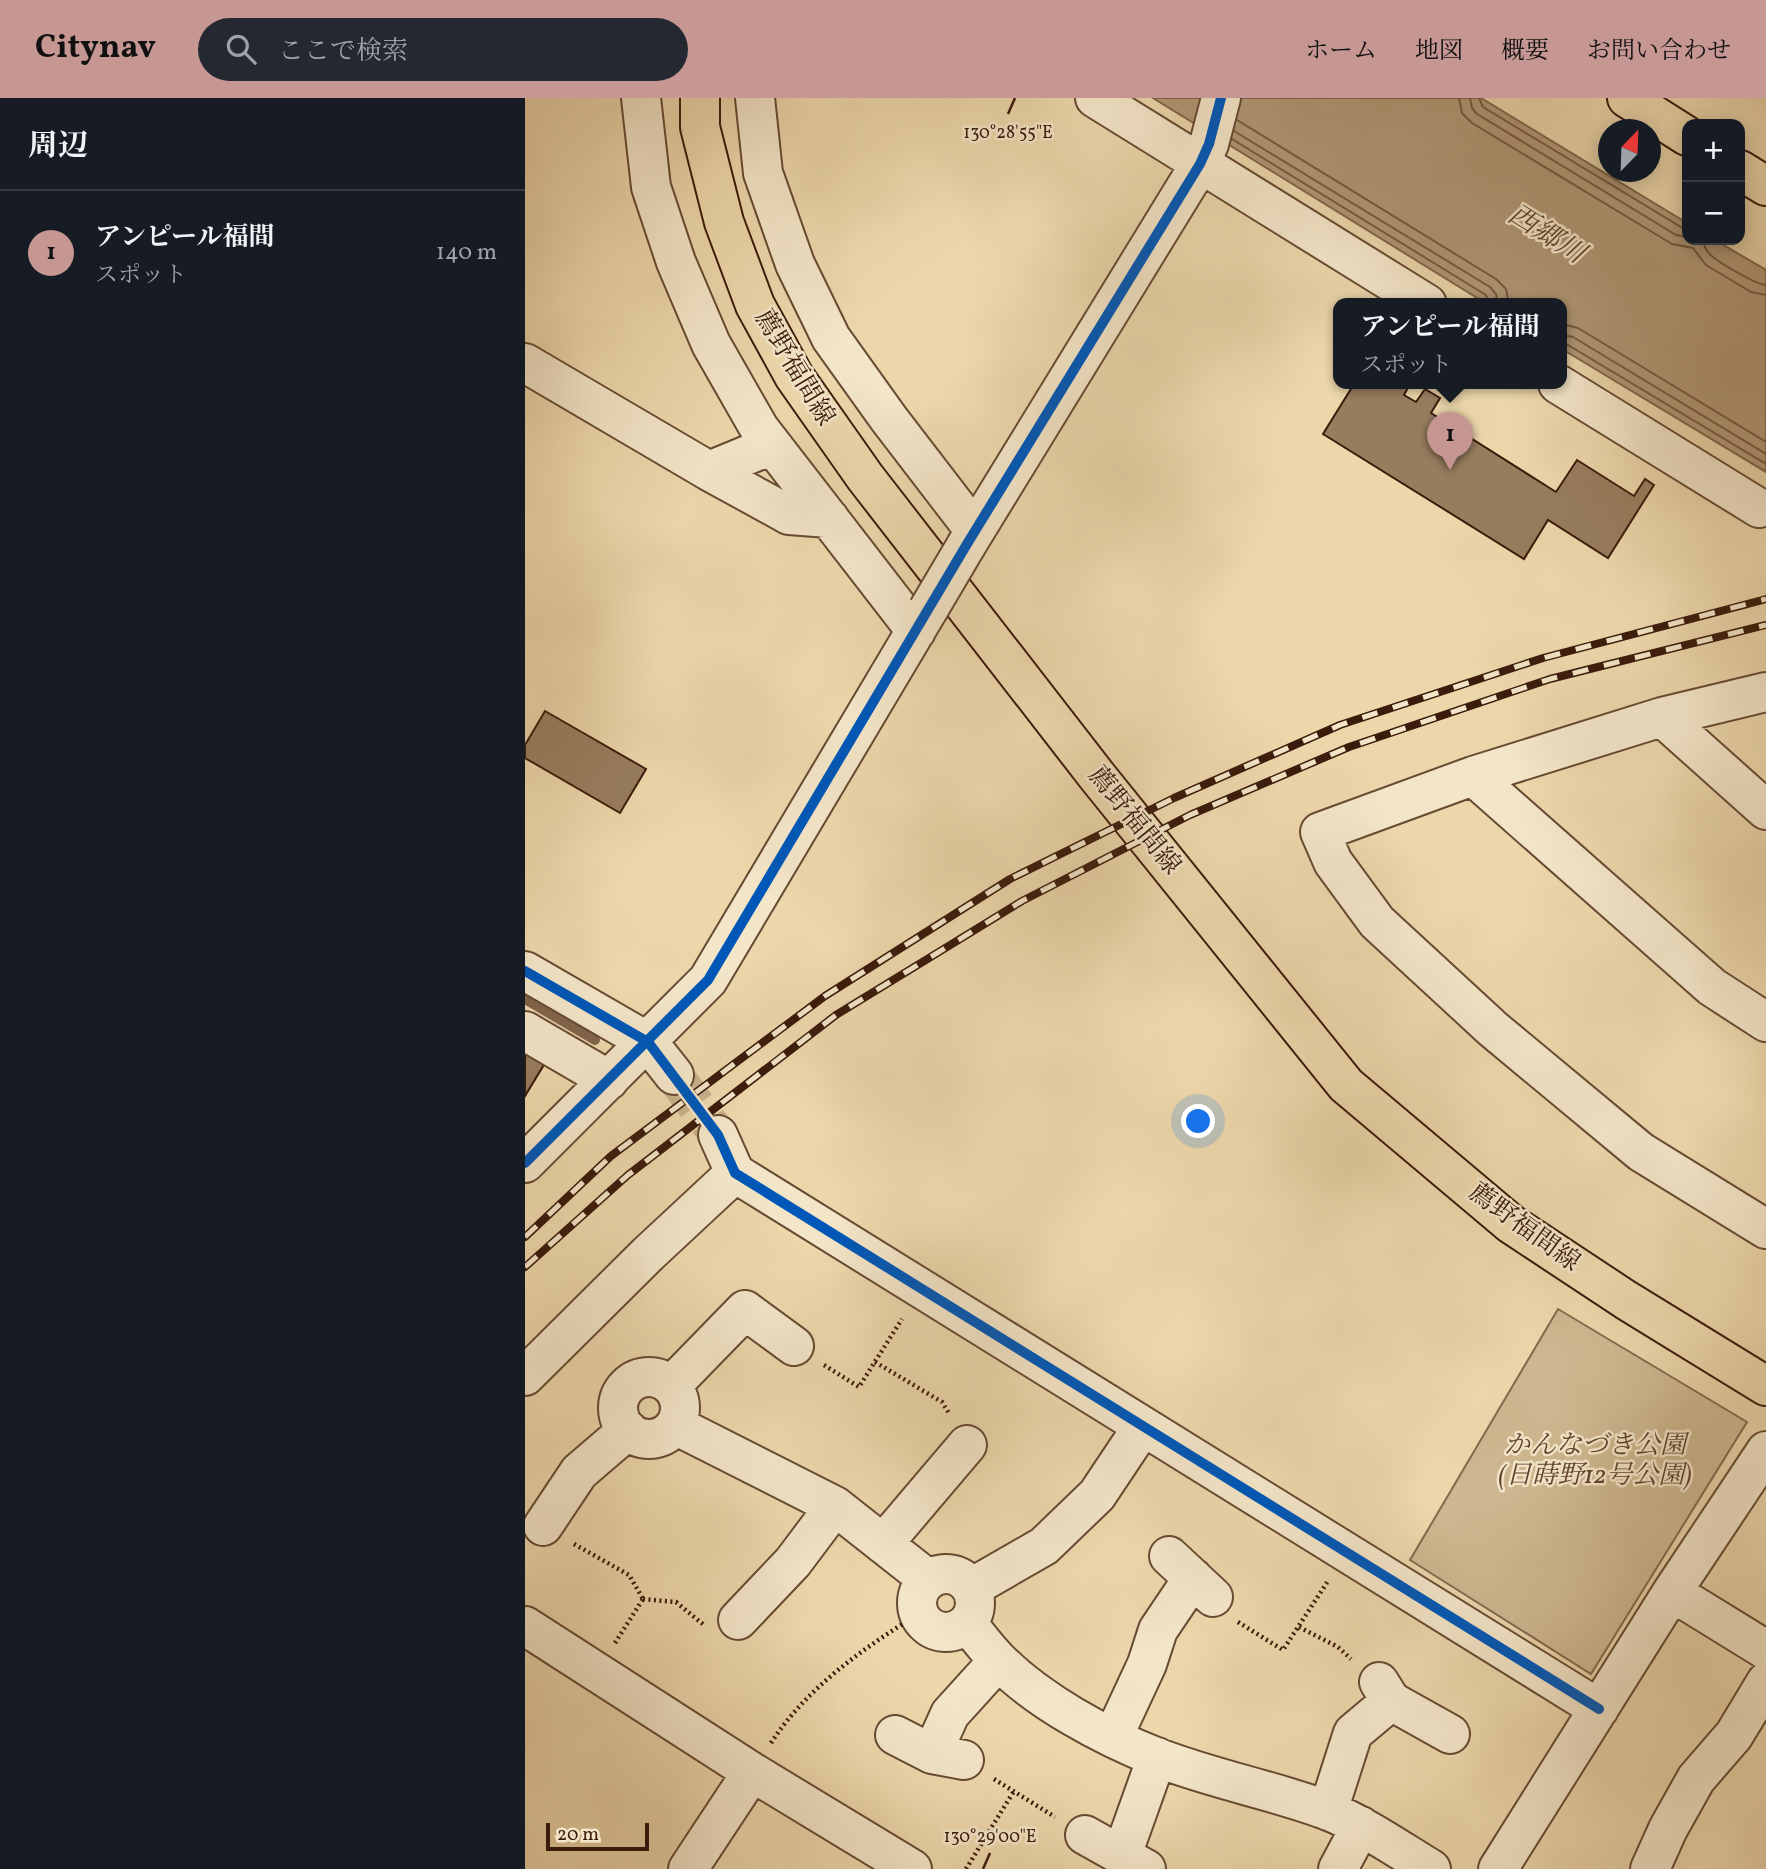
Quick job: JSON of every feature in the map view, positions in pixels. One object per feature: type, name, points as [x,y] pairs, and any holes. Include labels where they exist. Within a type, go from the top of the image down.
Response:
[{"type":"main road","name":"薦野福間線","points":[[699,98],[700,127],[724,222],[755,304],[794,376],[865,477],[1097,776],[1346,1085],[1511,1224],[1626,1300],[1766,1386]]},
{"type":"main road","points":[[1627,98],[1682,133]]},
{"type":"main road","points":[[1745,173],[1766,186]]},
{"type":"street","points":[[641,98],[651,187],[676,262],[711,344],[766,437],[829,518],[922,620]]},
{"type":"street","points":[[755,98],[763,173],[795,264],[831,338],[971,537]]},
{"type":"street","points":[[1095,98],[1204,154],[1418,298]]},
{"type":"street","points":[[525,1163],[708,980],[971,537],[1204,154],[1221,98]]},
{"type":"street","points":[[525,334],[717,447],[766,437]]},
{"type":"street","points":[[525,363],[789,515],[829,518]]},
{"type":"street","points":[[1566,389],[1759,508]]},
{"type":"street","points":[[709,471],[766,437]]},
{"type":"street","points":[[1766,692],[1662,717],[1473,776],[1320,832],[1333,862],[1377,922],[1493,1029],[1641,1152],[1766,1229]]},
{"type":"street","points":[[1662,717],[1766,810]]},
{"type":"street","points":[[1473,776],[1712,987],[1766,1023]]},
{"type":"street","points":[[525,971],[648,1042],[674,1075]]},
{"type":"street","points":[[525,1031],[609,1080]]},
{"type":"street","points":[[719,1135],[735,1173],[1599,1709]]},
{"type":"street","points":[[525,1376],[648,1254],[735,1173]]},
{"type":"street","points":[[671,1387],[745,1310],[794,1346]]},
{"type":"street","points":[[641,1379],[662,1380],[671,1387],[677,1393],[680,1410],[675,1425],[668,1433],[647,1439],[628,1430],[618,1411],[624,1391],[631,1383],[641,1379]]},
{"type":"street","points":[[675,1425],[835,1506],[883,1544],[924,1597],[929,1626],[944,1632],[952,1631],[969,1605],[1044,1546],[1097,1495],[1143,1426]]},
{"type":"street","points":[[543,1526],[579,1472],[628,1430]]},
{"type":"street","points":[[883,1544],[967,1445]]},
{"type":"street","points":[[1498,1869],[1672,1592],[1766,1451]]},
{"type":"street","points":[[738,1620],[793,1562],[835,1506]]},
{"type":"street","points":[[924,1597],[937,1575],[947,1574],[964,1581],[969,1605],[998,1661],[1033,1689],[1112,1737],[1157,1757],[1344,1818],[1431,1869]]},
{"type":"street","points":[[1112,1737],[1147,1664],[1158,1630],[1192,1577]]},
{"type":"street","points":[[1672,1592],[1766,1650]]},
{"type":"street","points":[[525,1626],[752,1772],[912,1869]]},
{"type":"street","points":[[895,1735],[948,1757],[950,1714],[998,1661]]},
{"type":"street","points":[[1650,1869],[1668,1829],[1696,1779],[1734,1735],[1766,1682]]},
{"type":"street","points":[[1338,1869],[1353,1733],[1385,1692],[1450,1734]]},
{"type":"street","points":[[1085,1835],[1134,1862],[1157,1757]]},
{"type":"street","points":[[688,1869],[752,1772]]},
{"type":"path","points":[[794,1346],[859,1387],[922,1289]]},
{"type":"path","points":[[875,1362],[942,1402],[967,1445]]},
{"type":"path","points":[[543,1526],[629,1575],[643,1599]]},
{"type":"path","points":[[1192,1577],[1223,1613],[1283,1650],[1346,1553]]},
{"type":"path","points":[[752,1772],[773,1738],[809,1694],[924,1597]]},
{"type":"path","points":[[643,1599],[676,1602],[709,1630],[738,1620]]},
{"type":"path","points":[[597,1671],[643,1599]]},
{"type":"path","points":[[1299,1627],[1338,1647],[1385,1692]]},
{"type":"path","points":[[948,1757],[1014,1791],[1085,1835]]},
{"type":"path","points":[[966,1869],[1014,1791]]},
{"type":"green space","name":"かんなづき公園 (日蒔野12号公園)","points":[[1558,1309],[1747,1422],[1591,1674],[1410,1560]]},
{"type":"water","name":"西郷川","points":[[1153,98],[1481,98],[1598,169],[1598,182],[1619,182],[1682,220],[1682,245],[1724,245],[1766,270],[1766,472],[1567,352],[1567,298],[1477,298]]},
{"type":"building","points":[[1351,389],[1407,389],[1404,395],[1416,402],[1425,389],[1440,398],[1431,413],[1556,492],[1577,460],[1634,496],[1645,479],[1654,485],[1608,558],[1548,520],[1524,559],[1323,434]]},
{"type":"building","points":[[545,711],[646,769],[620,813],[525,758],[525,745]]},
{"type":"building","points":[[525,1052],[545,1063],[525,1096]]},
{"type":"waterway","points":[[525,999],[595,1040]]},
{"type":"tunnel","points":[[674,1075],[718,1135]]},
{"type":"railway","points":[[525,1237],[611,1156],[825,996],[1010,879],[1174,798],[1340,725],[1543,658],[1766,599]]},
{"type":"railway","points":[[525,1267],[628,1175],[836,1015],[1022,901],[1190,815],[1349,747],[1550,679],[1766,625]]},
{"type":"cycle path","points":[[525,1163],[708,980],[967,544],[1200,164],[1209,144],[1221,98]]},
{"type":"cycle path","points":[[525,971],[648,1042],[718,1135],[735,1173],[1599,1709]]},
{"type":"place","name":"アンピール福間","points":[[1450,470]]}]
